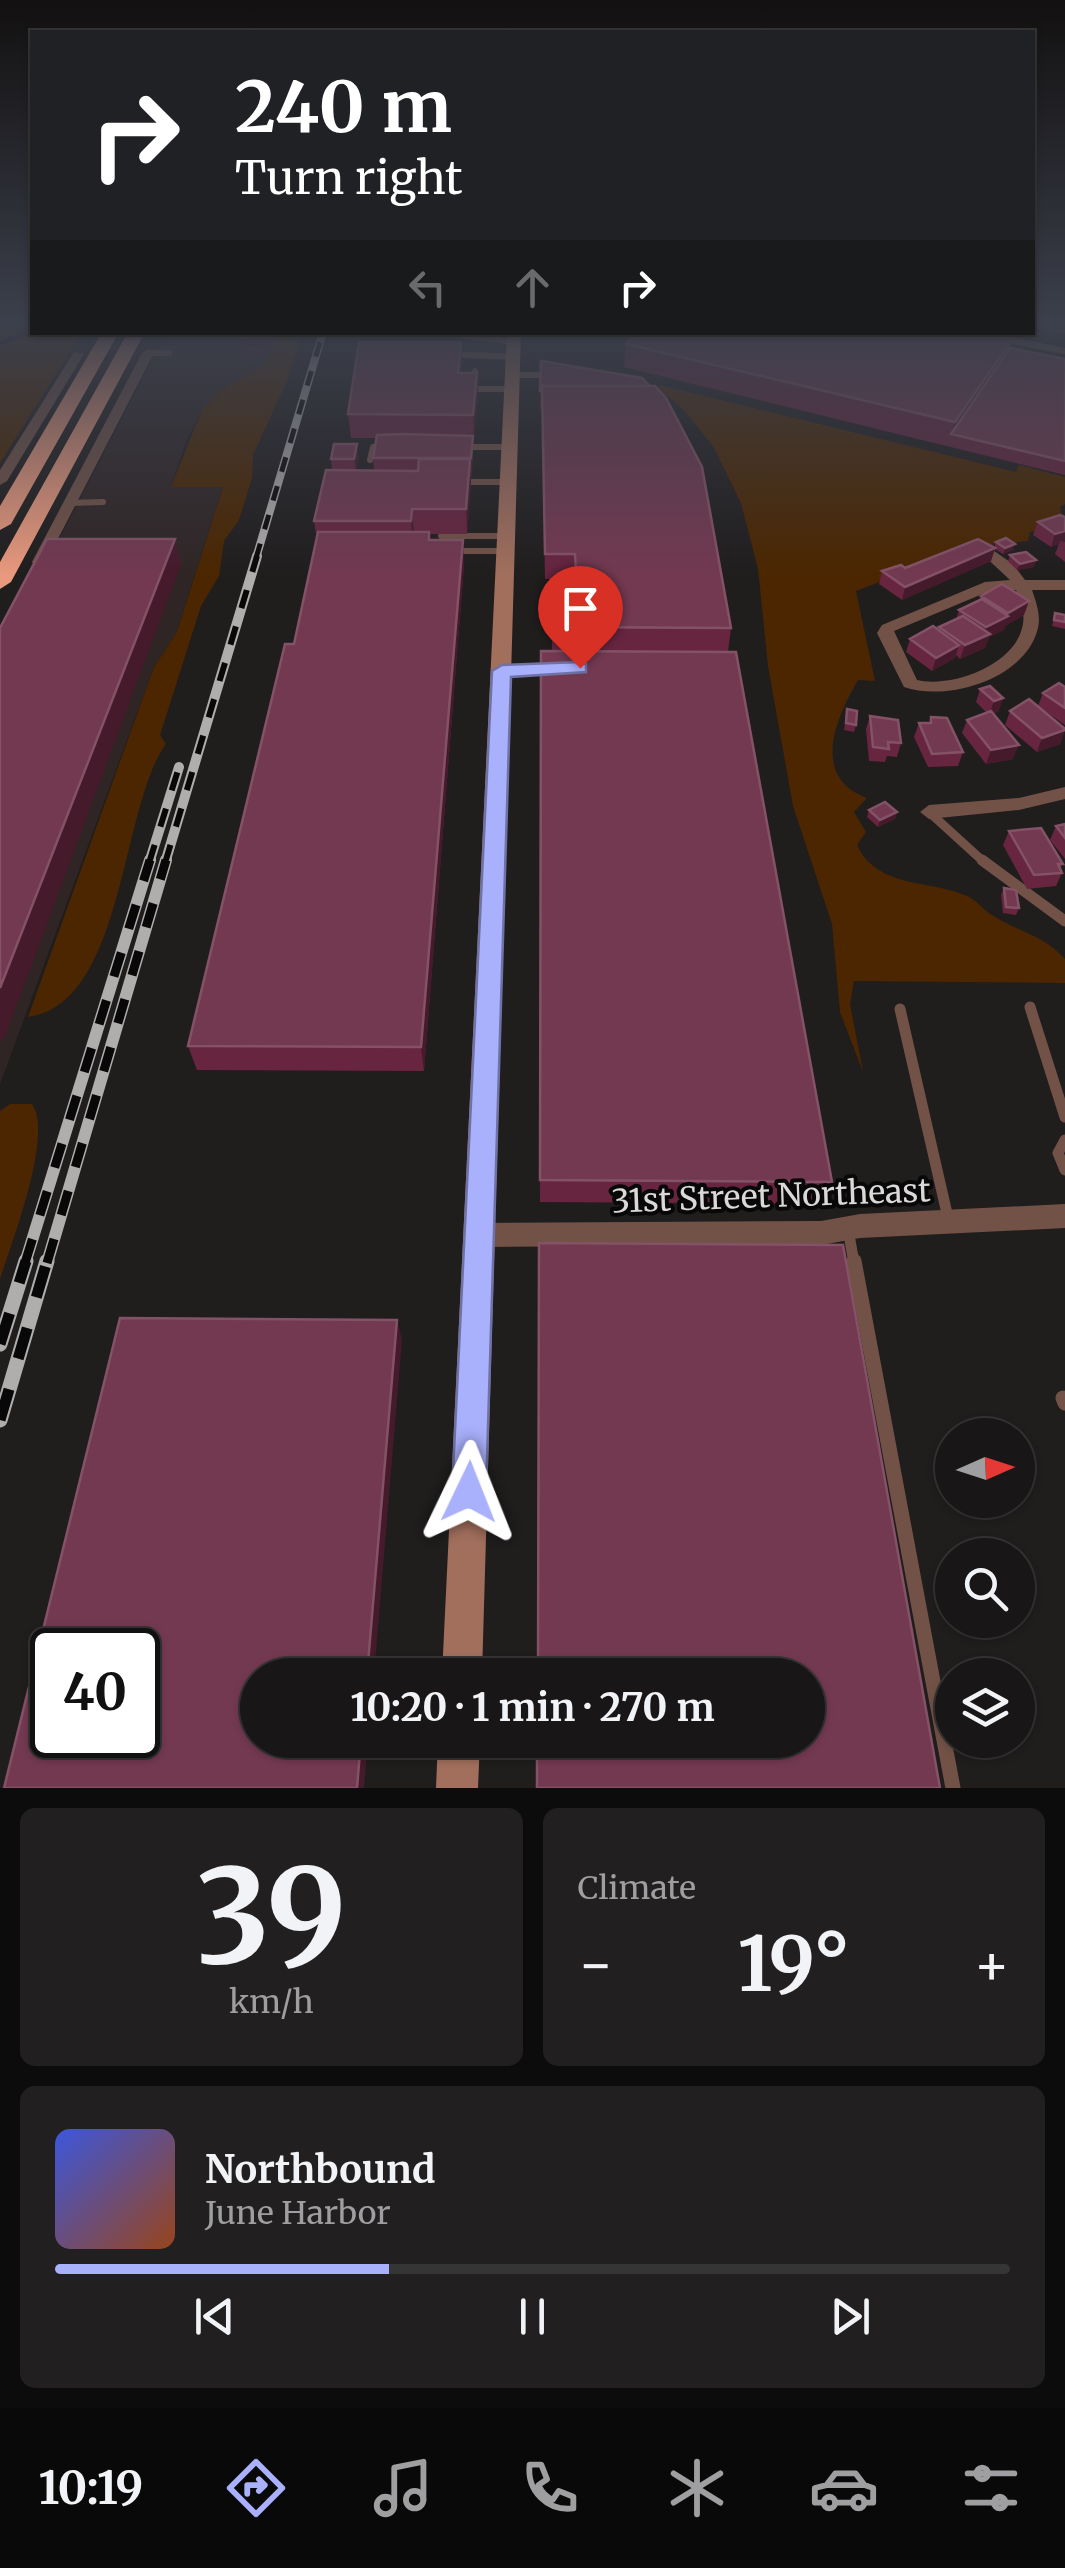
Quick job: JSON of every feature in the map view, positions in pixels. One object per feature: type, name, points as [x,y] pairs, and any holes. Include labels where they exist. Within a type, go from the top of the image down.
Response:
[{"type":"highway","points":[[0,524],[67,408]]},
{"type":"highway","points":[[0,582],[94,408]]},
{"type":"street","points":[[0,481],[45,408]]},
{"type":"street","points":[[32,576],[118,408]]},
{"type":"street","points":[[463,1658],[511,408]]},
{"type":"street","points":[[984,548],[1023,586],[1034,613],[1033,630],[1010,660],[992,672],[924,688],[904,679],[886,633],[888,628],[990,585],[1023,586],[1065,586]]},
{"type":"street","points":[[929,812],[1019,804],[1065,794]]},
{"type":"street","name":"31st Street Northeast","points":[[479,1235],[821,1233],[848,1228],[1065,1216]]},
{"type":"street","points":[[457,1788],[458,1758]]},
{"type":"lane","points":[[450,447],[510,446]]},
{"type":"lane","points":[[370,460],[372,447],[392,447]]},
{"type":"lane","points":[[455,482],[509,482]]},
{"type":"lane","points":[[69,502],[103,502]]},
{"type":"lane","points":[[441,536],[506,543]]},
{"type":"lane","points":[[445,551],[506,543]]},
{"type":"lane","points":[[502,671],[562,668]]},
{"type":"lane","points":[[929,812],[988,866],[1065,921]]},
{"type":"lane","points":[[1030,1007],[1065,1117]]},
{"type":"lane","points":[[900,1009],[950,1223]]},
{"type":"lane","points":[[1065,1140],[1058,1154],[1065,1170]]},
{"type":"lane","points":[[848,1228],[952,1788]]},
{"type":"shaded area","points":[[0,408],[34,408],[0,463]]},
{"type":"shaded area","points":[[127,408],[203,408],[186,441],[171,487],[223,486],[177,632],[154,667],[0,1084],[0,653]]},
{"type":"shaded area","points":[[274,408],[253,455],[252,478],[239,520],[224,541],[219,576],[201,606],[160,735],[166,744],[151,773],[102,941],[84,978],[60,1004],[28,1017],[154,667],[177,632],[223,487],[171,487],[202,410]]},
{"type":"shaded area","points":[[682,408],[755,408],[1016,472],[1019,465],[1065,477],[1065,504],[1060,507],[1065,528],[1030,532],[1028,541],[971,547],[856,591],[875,681],[858,680],[836,728],[833,761],[838,776],[849,788],[867,798],[854,812],[866,832],[857,845],[866,859],[891,876],[967,896],[992,915],[1048,944],[1065,959],[1065,983],[854,981],[850,1004],[863,1072],[840,1012],[832,924],[793,806],[768,666],[758,569],[741,503],[713,446]]},
{"type":"shaded area","points":[[10,1104],[32,1104],[38,1139],[21,1216],[0,1279],[0,1111]]},
{"type":"building","points":[[349,408],[474,408],[473,415],[348,414]]},
{"type":"building","points":[[542,408],[671,408],[702,467],[731,628],[552,627],[552,588],[577,588],[575,554],[545,554]]},
{"type":"building","points":[[898,408],[964,408],[955,422]]},
{"type":"building","points":[[969,408],[1065,408],[1065,461],[951,434]]},
{"type":"building","points":[[377,435],[473,436],[471,458],[373,458]]},
{"type":"building","points":[[334,444],[357,444],[354,459],[331,459]]},
{"type":"building","points":[[419,459],[470,459],[466,509],[412,509],[411,521],[314,521],[326,470],[418,471]]},
{"type":"building","points":[[1065,517],[1065,531],[1055,534],[1038,522]]},
{"type":"building","points":[[318,532],[429,532],[429,540],[463,540],[421,1047],[188,1046],[285,644],[294,644]]},
{"type":"building","points":[[1006,538],[1015,544],[1005,548],[996,542]]},
{"type":"building","points":[[47,539],[175,539],[0,988],[0,628]]},
{"type":"building","points":[[978,539],[995,548],[905,587],[882,571],[901,565],[905,568]]},
{"type":"building","points":[[1026,552],[1036,560],[1020,564],[1010,555]]},
{"type":"building","points":[[1002,584],[1029,601],[1008,613],[981,596]]},
{"type":"building","points":[[982,599],[1008,616],[986,627],[959,610]]},
{"type":"building","points":[[1055,613],[1065,615],[1065,622],[1054,620]]},
{"type":"building","points":[[963,616],[990,634],[965,645],[939,627]]},
{"type":"building","points":[[933,626],[959,645],[936,658],[910,639]]},
{"type":"building","points":[[541,651],[736,652],[832,1182],[540,1180]]},
{"type":"building","points":[[1059,683],[1065,687],[1065,708],[1043,693]]},
{"type":"building","points":[[990,686],[1003,698],[994,701],[980,689]]},
{"type":"building","points":[[1029,699],[1065,730],[1042,738],[1010,711]]},
{"type":"building","points":[[847,709],[857,711],[856,725],[846,723]]},
{"type":"building","points":[[991,711],[1019,745],[991,750],[967,720]]},
{"type":"building","points":[[870,716],[898,720],[901,743],[888,742],[889,749],[873,747]]},
{"type":"building","points":[[931,717],[947,718],[963,752],[932,754],[919,723],[931,723]]},
{"type":"building","points":[[885,802],[897,812],[880,820],[869,810]]},
{"type":"building","points":[[1065,824],[1065,838],[1056,826]]},
{"type":"building","points":[[1041,828],[1063,864],[1058,864],[1062,873],[1034,875],[1009,831]]},
{"type":"building","points":[[1004,888],[1016,890],[1019,908],[1006,907]]},
{"type":"building","points":[[539,1243],[843,1245],[940,1788],[537,1788],[537,1758],[825,1758],[825,1658],[538,1658]]},
{"type":"building","points":[[120,1318],[397,1320],[368,1658],[240,1658],[240,1758],[360,1758],[357,1788],[4,1788],[30,1683],[30,1758],[160,1758],[160,1628],[43,1628]]},
{"type":"railway","points":[[256,558],[300,408]]},
{"type":"railway","points":[[165,863],[257,556]]},
{"type":"railway","points":[[149,863],[179,767]]},
{"type":"railway","points":[[25,1263],[150,860]]},
{"type":"railway","points":[[47,1263],[166,860]]},
{"type":"railway","points":[[0,1344],[26,1261]]},
{"type":"railway","points":[[0,1420],[47,1261]]},
{"type":"route","points":[[469,1492],[502,671],[580,668]]}]
